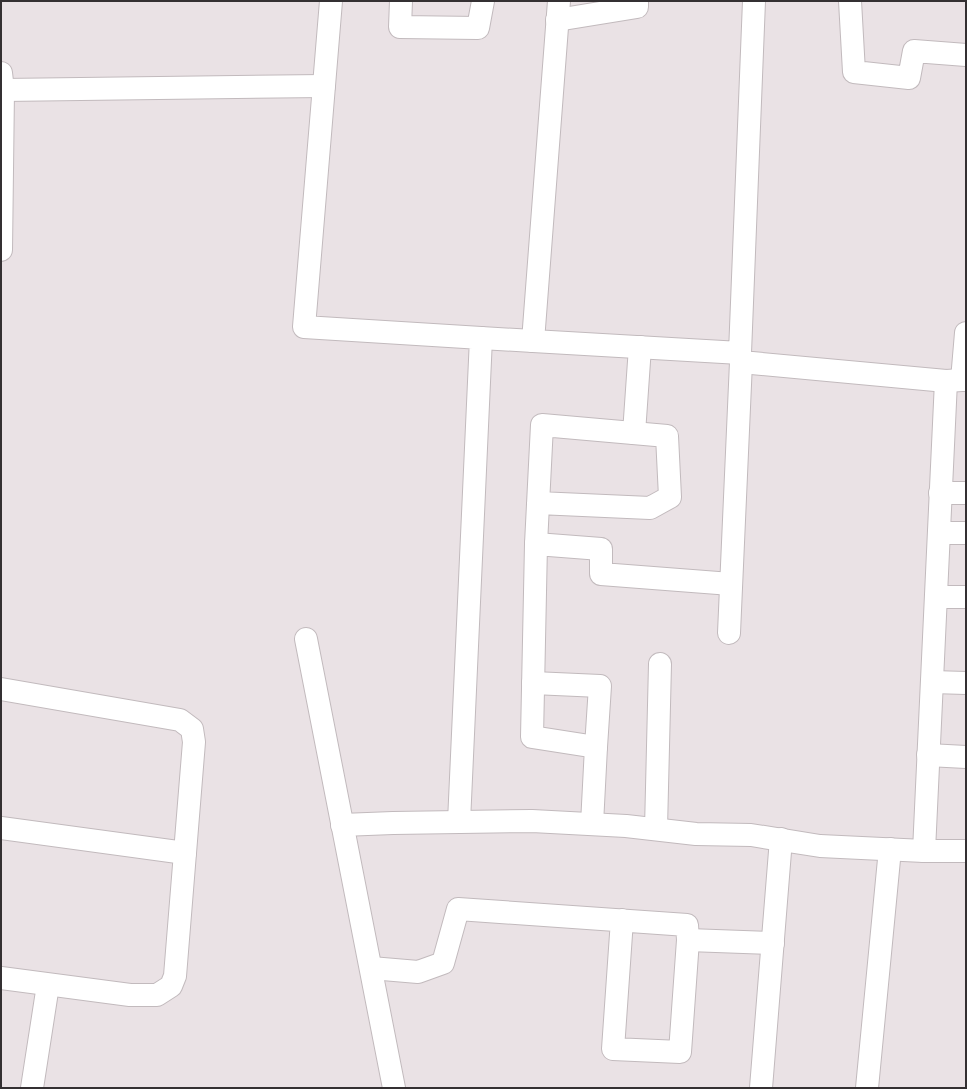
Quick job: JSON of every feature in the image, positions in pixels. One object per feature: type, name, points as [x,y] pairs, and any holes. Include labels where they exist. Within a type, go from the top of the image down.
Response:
[{"type":"street","points":[[331,1],[304,327],[640,347],[958,380]]},
{"type":"street","points":[[401,1],[400,27],[478,28],[483,1]]},
{"type":"street","points":[[533,341],[558,10],[637,7],[637,1]]},
{"type":"street","points":[[729,632],[754,1]]},
{"type":"street","points":[[850,1],[854,72],[909,78],[914,51],[966,55]]},
{"type":"street","points":[[1,250],[2,82],[324,86]]},
{"type":"street","points":[[924,851],[940,493],[966,333]]},
{"type":"street","points":[[459,822],[481,338]]},
{"type":"street","points":[[634,433],[640,347]]},
{"type":"street","points":[[538,503],[650,508],[670,497],[667,436],[542,425],[538,503],[536,544],[532,736],[596,747]]},
{"type":"street","points":[[940,493],[966,493]]},
{"type":"street","points":[[938,533],[966,533]]},
{"type":"street","points":[[536,544],[601,549],[601,574],[731,584]]},
{"type":"street","points":[[936,597],[966,597]]},
{"type":"street","points":[[306,639],[394,1088]]},
{"type":"street","points":[[656,830],[660,664]]},
{"type":"street","points":[[932,682],[966,683]]},
{"type":"street","points":[[533,683],[600,686],[592,824]]},
{"type":"street","points":[[1,689],[180,720],[192,729],[194,742],[175,976],[171,986],[157,995],[130,995],[1,978]]},
{"type":"street","points":[[928,755],[966,757]]},
{"type":"street","points":[[342,825],[532,821],[626,826],[696,834],[750,835],[820,846],[924,851],[966,851]]},
{"type":"street","points":[[1,828],[185,853]]},
{"type":"street","points":[[761,1088],[781,839]]},
{"type":"street","points":[[867,1088],[890,849]]},
{"type":"street","points":[[371,968],[418,972],[443,963],[458,909],[622,920],[687,925],[688,940],[680,1052],[613,1049],[622,920]]},
{"type":"street","points":[[688,940],[773,943]]},
{"type":"street","points":[[32,1088],[48,985]]}]
